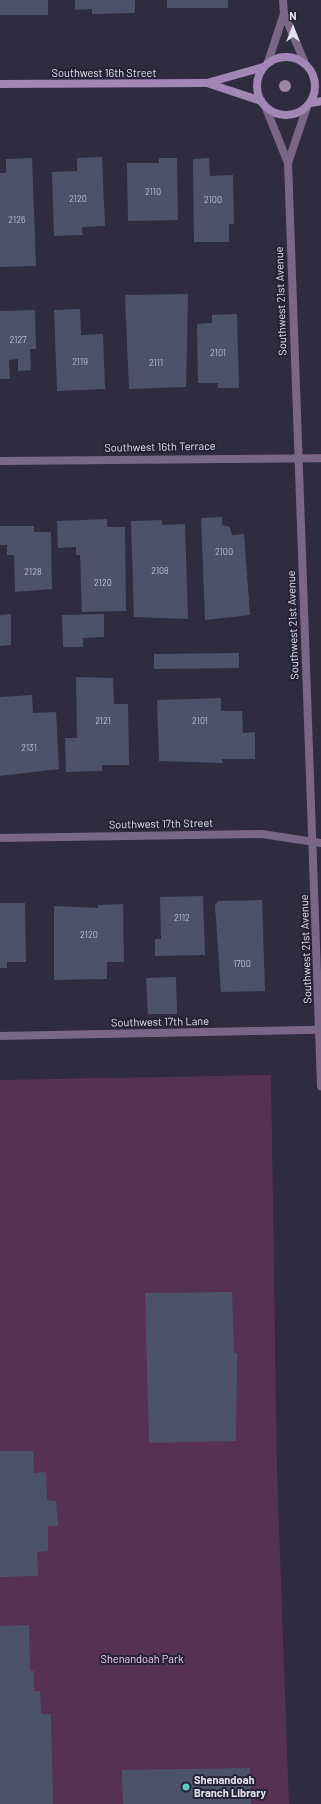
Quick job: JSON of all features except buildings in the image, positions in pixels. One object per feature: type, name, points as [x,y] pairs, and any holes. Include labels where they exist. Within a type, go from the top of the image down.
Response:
[{"type":"street","points":[[283,0],[284,14],[316,85],[309,105]]},
{"type":"street","points":[[284,14],[266,64],[257,83],[263,103],[281,115],[321,101]]},
{"type":"street","points":[[266,64],[287,56],[321,71]]},
{"type":"street","name":"Southwest 16th Street","points":[[0,84],[207,83],[266,64]]},
{"type":"street","name":"Southwest 16th Street","points":[[207,83],[263,103]]},
{"type":"street","name":"Southwest 21st Avenue","points":[[263,103],[288,163],[298,458],[317,843],[321,1086]]},
{"type":"street","name":"Southwest 21st Avenue","points":[[288,163],[309,105]]},
{"type":"street","name":"Southwest 16th Terrace","points":[[0,461],[321,458]]},
{"type":"street","name":"Southwest 17th Street","points":[[0,838],[262,834],[317,843]]},
{"type":"street","name":"Southwest 17th Lane","points":[[0,1036],[320,1030]]},
{"type":"green space","name":"Shenandoah Park","points":[[271,1075],[277,1472],[289,1804],[0,1804],[0,1080]]},
{"type":"place","name":"Shenandoah Branch Library","points":[[186,1787]]}]
